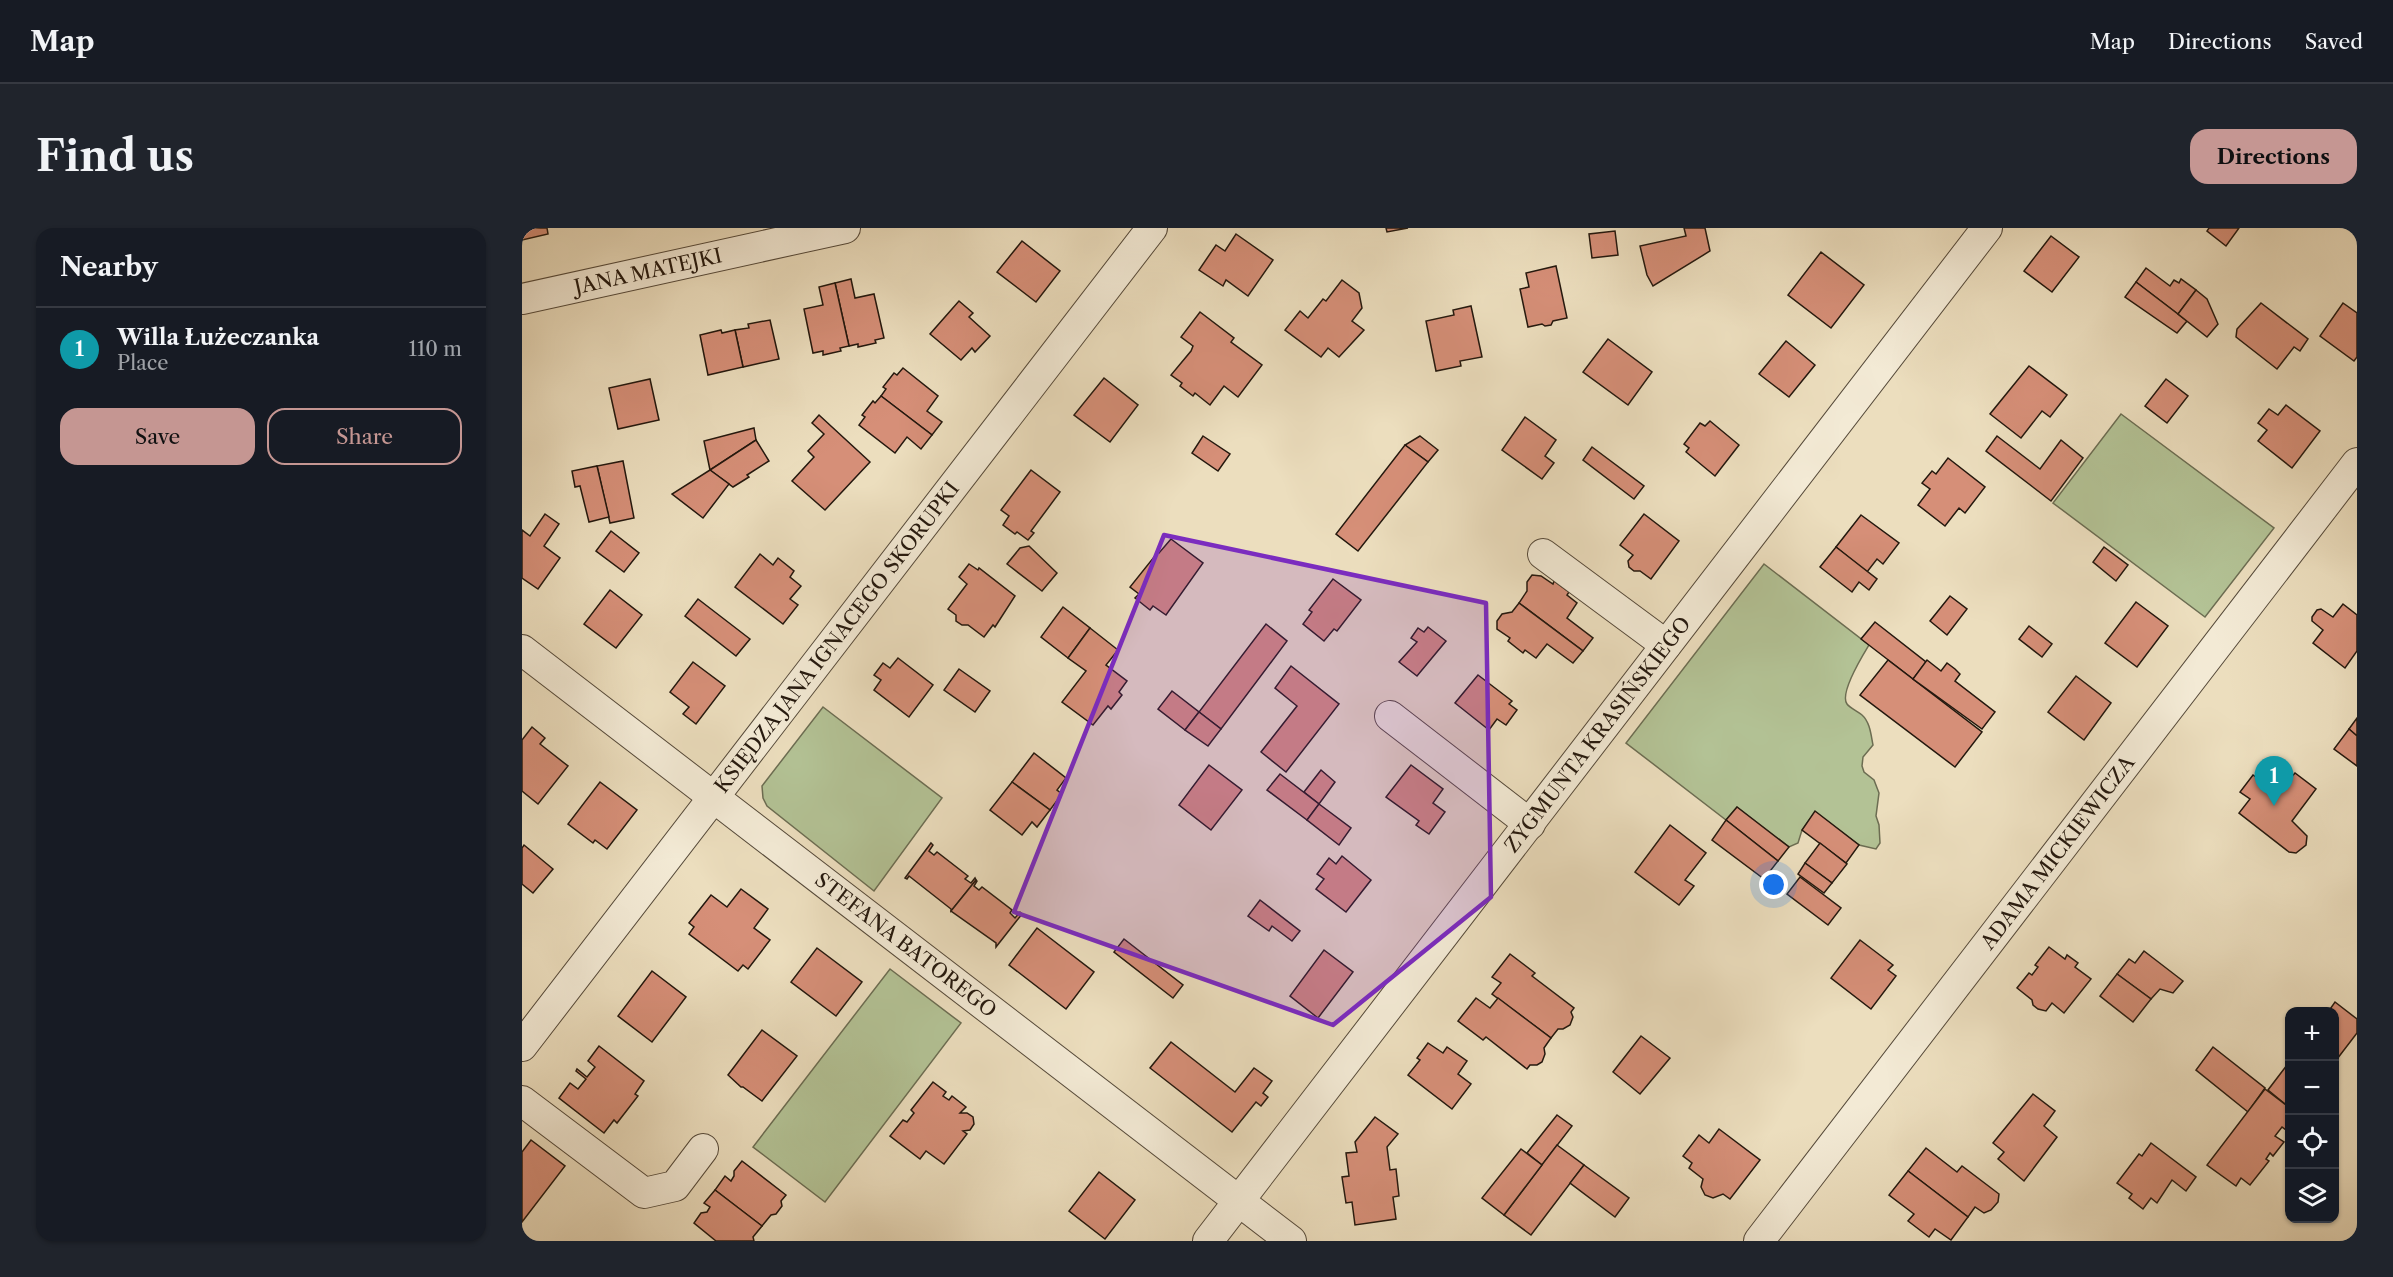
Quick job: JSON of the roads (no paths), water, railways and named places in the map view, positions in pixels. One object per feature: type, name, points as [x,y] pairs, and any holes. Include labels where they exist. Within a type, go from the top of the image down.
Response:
[{"type":"street","name":"JANA MATEJKI","points":[[522,299],[845,228]]},
{"type":"street","name":"KSIĘDZA JANA IGNACEGO SKORUPKI","points":[[522,1046],[1152,228]]},
{"type":"street","name":"ZYGMUNTA KRASIŃSKIEGO","points":[[1208,1241],[1987,228]]},
{"type":"street","name":"ADAMA MICKIEWICZA","points":[[1759,1241],[2357,463]]},
{"type":"street","points":[[1543,554],[1666,645]]},
{"type":"street","name":"STEFANA BATOREGO","points":[[522,650],[1291,1241]]},
{"type":"street","points":[[1390,716],[1530,824]]},
{"type":"street","points":[[522,1101],[644,1193],[675,1186],[703,1149]]},
{"type":"place","name":"Willa Łużeczanka","points":[[2274,806]]}]
